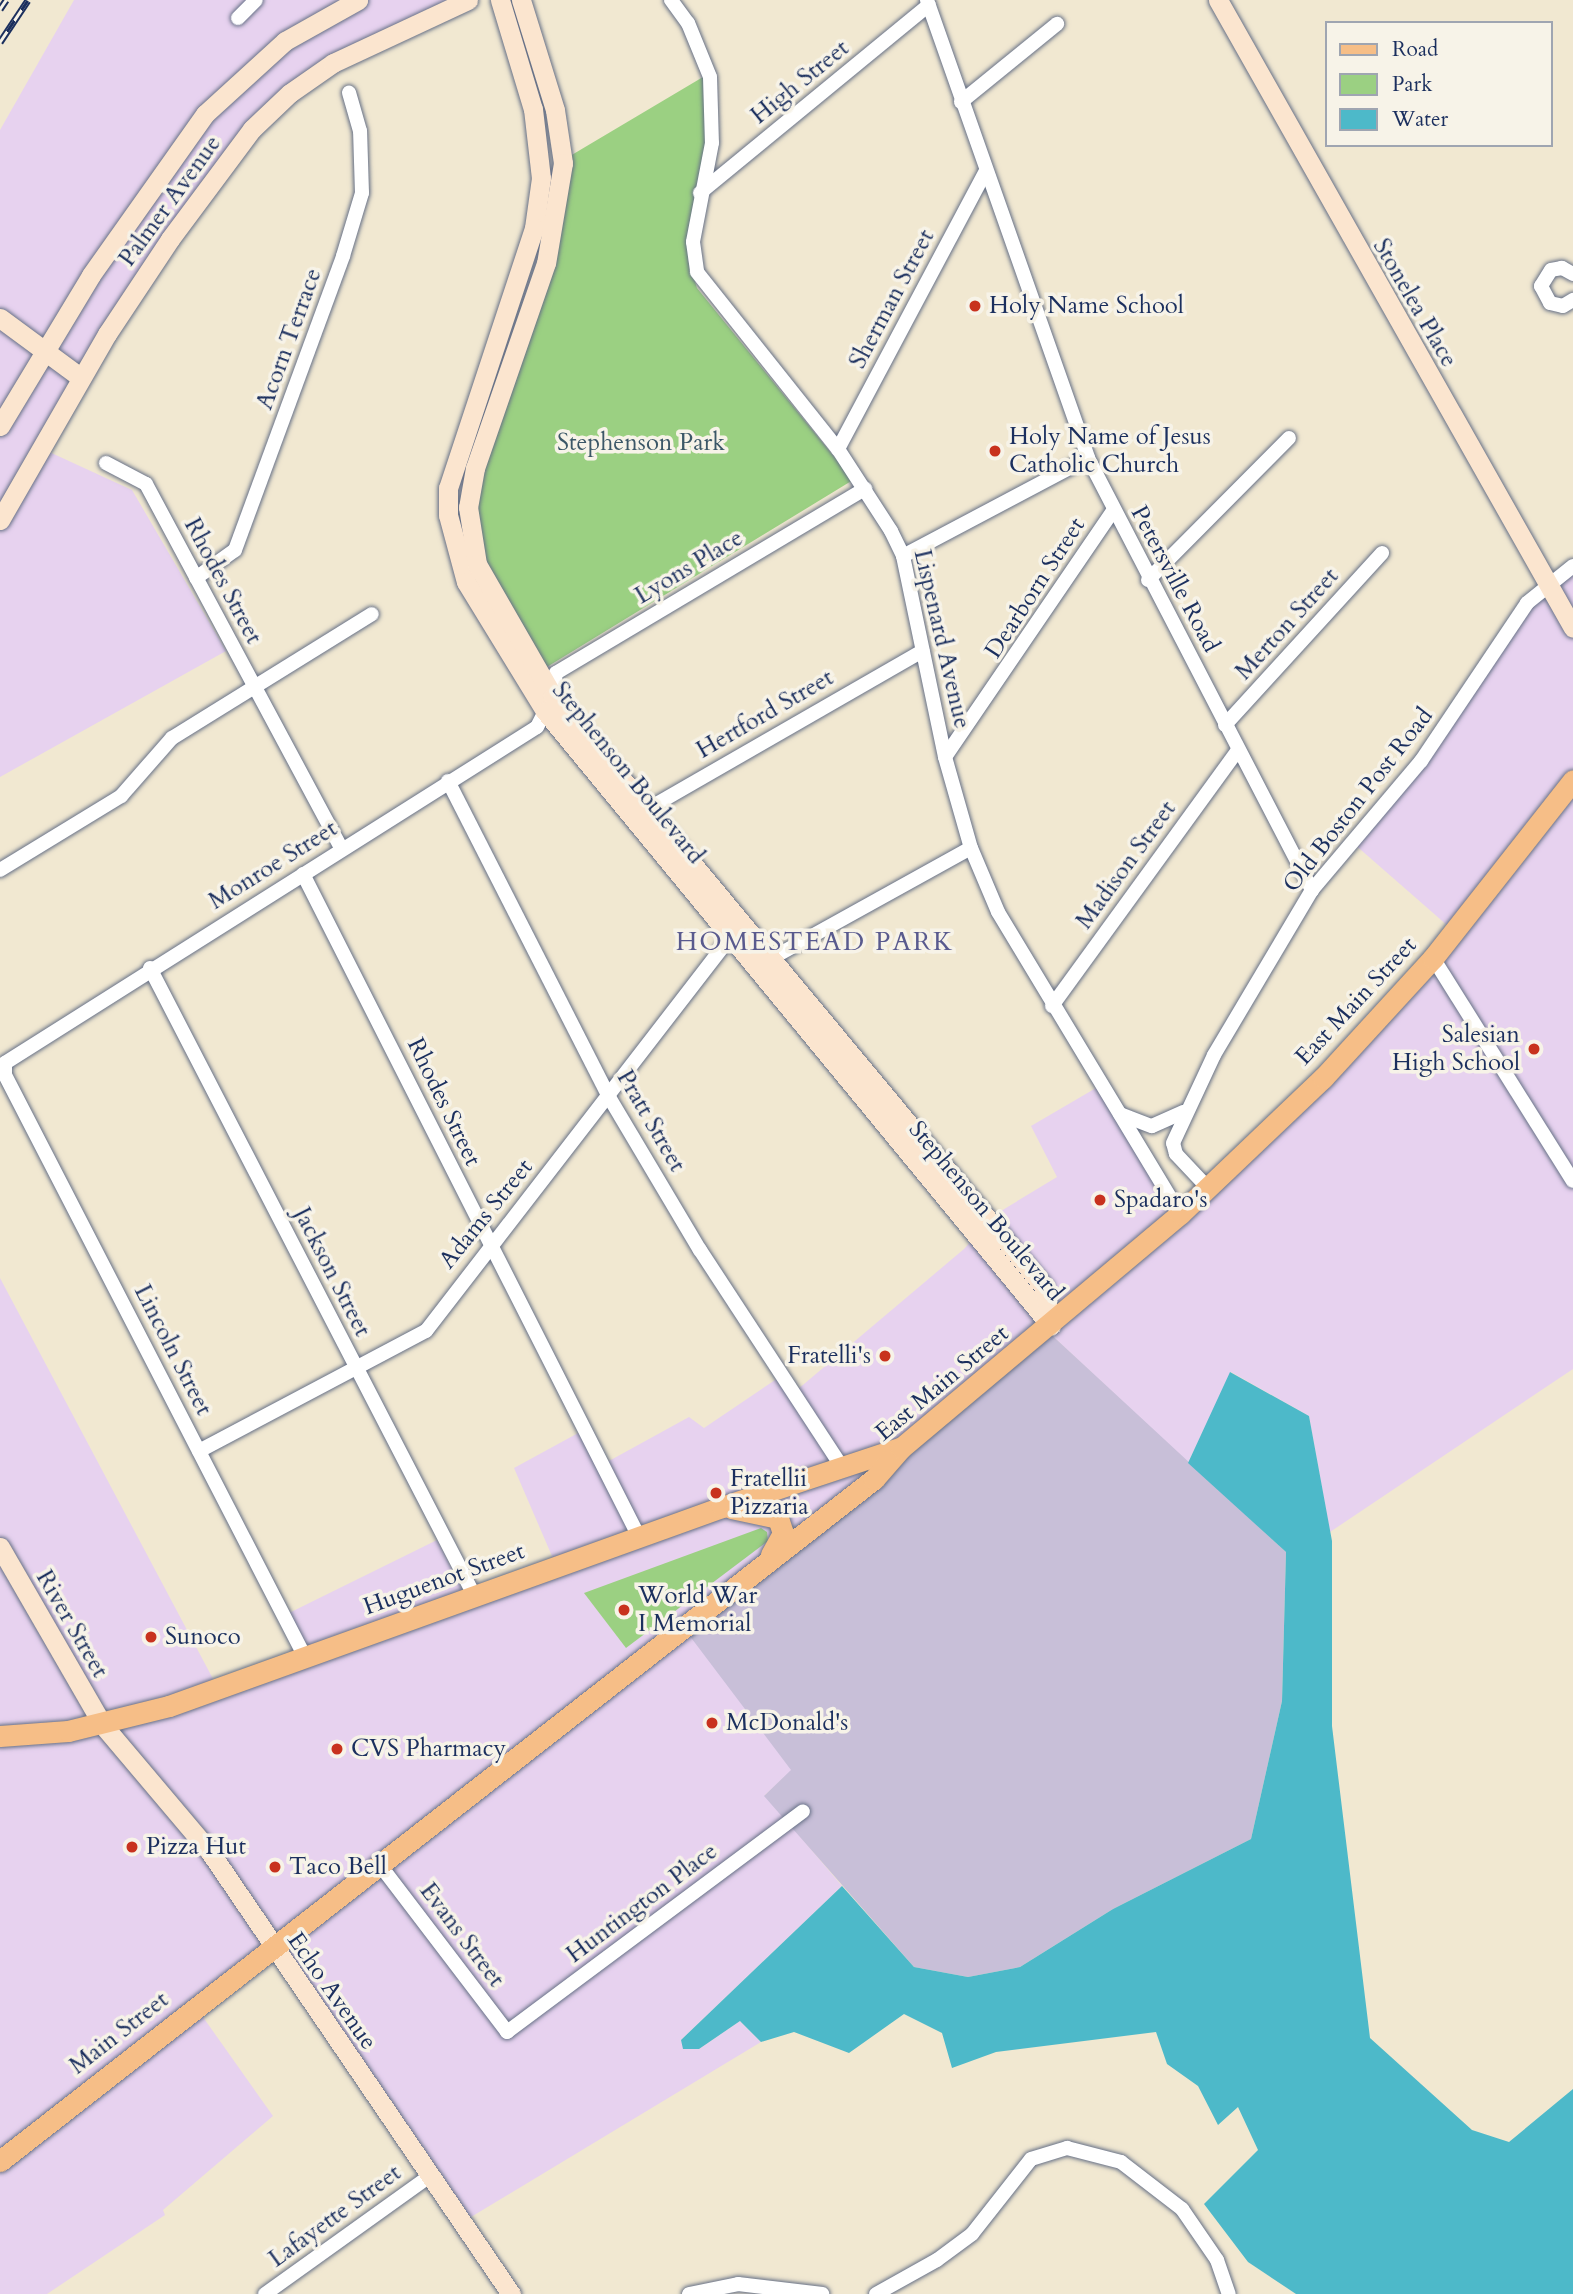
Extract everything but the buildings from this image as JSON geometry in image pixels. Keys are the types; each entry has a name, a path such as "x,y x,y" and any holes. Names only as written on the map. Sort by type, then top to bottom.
{"main road":[{"name":"East Main Street","path":"273,1949 874,1479 901,1448 1051,1326 1180,1214 1322,1078 1433,958 1573,780"},
{"name":"Huguenot Street","path":"0,1736 103,1724 169,1706 639,1536 901,1448"},
{"path":"722,1507 778,1518 783,1533 781,1542 763,1566"},
{"name":"Main Street","path":"0,2161 273,1949"}],"street":[{"path":"239,18 256,0"},
{"name":"Palmer Avenue","path":"0,426 44,351 137,207 205,114 285,41 358,0"},
{"name":"Palmer Avenue","path":"0,520 80,377 170,239 252,129 290,93 333,63 468,0"},
{"name":"Stephenson Boulevard","path":"500,0 533,109 541,178 526,254 458,448 448,488 448,515 466,582 549,703 735,930 1044,1287 1051,1326"},
{"name":"Stephenson Boulevard","path":"521,0 555,110 563,163 558,205 546,263 475,468 468,507 477,564 549,703"},
{"name":"Lispenard Avenue","path":"671,0 688,23 710,76 712,143 700,194 693,242 697,272 838,449 865,489 903,556 945,757 971,848 998,912 1052,1006 1180,1214"},
{"name":"Stonelea Place","path":"1218,0 1573,628"},
{"name":"High Street","path":"700,194 928,3"},
{"name":"Petersville Road","path":"928,3 1087,458 1237,751 1312,890"},
{"path":"961,102 1057,24"},
{"name":"Acorn Terrace","path":"197,578 235,550 343,256 362,193 360,131 349,93"},
{"name":"Sherman Street","path":"838,449 986,171"},
{"path":"1573,274 1562,268 1551,270 1541,286 1550,303 1563,306 1573,300"},
{"path":"0,318 80,377"},
{"path":"1148,580 1289,438"},
{"path":"903,556 1087,458"},
{"name":"Rhodes Street","path":"106,463 146,484 342,849"},
{"name":"Lyons Place","path":"549,703 556,673 865,489"},
{"name":"Dearborn Street","path":"945,757 1113,511"},
{"name":"Merton Street","path":"1226,725 1382,553"},
{"name":"Old Boston Post Road","path":"1208,1188 1176,1154 1173,1143 1184,1112 1312,890 1420,761 1505,633 1548,583 1573,566"},
{"path":"0,870 134,786 160,746 372,614"},
{"name":"Hertford Street","path":"640,813 922,651"},
{"name":"Monroe Street","path":"5,1063 150,968 537,727 549,703"},
{"name":"Madison Street","path":"1052,1006 1237,751"},
{"name":"Pratt Street","path":"448,782 609,1097 700,1250 842,1467"},
{"path":"763,964 971,848"},
{"name":"Rhodes Street","path":"303,874 639,1536"},
{"name":"Adams Street","path":"199,1451 426,1331 609,1097 735,930"},
{"path":"1433,958 1573,1181"},
{"name":"Jackson Street","path":"150,968 474,1595"},
{"name":"Lincoln Street","path":"5,1063 5,1075 305,1657"},
{"path":"1119,1113 1152,1126 1184,1112"},
{"name":"River Street","path":"0,1548 103,1724"},
{"name":"Echo Avenue","path":"103,1724 210,1852 273,1949 511,2294"},
{"name":"Huntington Place","path":"507,2032 803,1811"},
{"name":"Evans Street","path":"380,1865 507,2032"},
{"path":"876,2294 928,2266 972,2234 1031,2159 1066,2148 1121,2162 1182,2209 1210,2249 1228,2294"},
{"name":"Lafayette Street","path":"265,2294 431,2175"},
{"path":"688,2294 738,2284 822,2294"}],"shaded area":[{"path":"74,0 475,0 358,53 286,101 218,176 45,450 132,490 226,651 0,777 0,130"},
{"path":"1573,570 1573,1369 1330,1532 1309,1416 1231,1372 1188,1463 1043,1327 792,1770 765,1795 842,1886 681,2040 699,2049 740,2021 761,2042 461,2223 272,1956 198,2010 273,2116 163,2210 165,2215 47,2294 0,2294 0,1278 220,1692 309,1661 289,1613 437,1540 468,1601 558,1570 514,1468 580,1432 598,1467 689,1417 704,1428 778,1378 791,1395 964,1249 996,1214 1057,1177 1031,1126 1096,1088 1174,1213 1456,933 1353,843 1528,609"},
{"path":"1043,1327 1286,1552 1282,1701 1251,1839 1113,1909 1020,1967 968,1977 914,1967 764,1796 791,1770 686,1631"}],"green space":[{"name":"Stephenson Park","path":"703,77 706,145 688,231 688,260 697,288 853,480 542,670 488,573 476,506 485,458 570,156"},
{"path":"761,1528 767,1532 768,1541 626,1648 584,1593"}],"water":[{"path":"1230,1372 1309,1416 1332,1541 1332,1726 1370,2038 1472,2130 1509,2142 1573,2089 1573,2294 1296,2294 1248,2262 1204,2204 1258,2150 1238,2107 1218,2125 1198,2086 1167,2064 1156,2032 996,2052 952,2068 942,2033 904,2014 849,2053 794,2032 761,2042 740,2021 699,2049 683,2049 681,2040 842,1886 914,1967 968,1977 1020,1967 1113,1909 1251,1839 1282,1701 1286,1552 1188,1463"}],"railway":[{"path":"0,9 6,0"},
{"path":"0,42 28,0"}],"place":[{"name":"Holy Name School","path":"975,306"},
{"name":"Holy Name of Jesus Catholic Church","path":"995,451"},
{"name":"Salesian High School","path":"1534,1049"},
{"name":"Spadaro's","path":"1100,1200"},
{"name":"Fratelli's","path":"885,1356"},
{"name":"Fratellii Pizzaria","path":"716,1493"},
{"name":"World War I Memorial","path":"624,1610"},
{"name":"Sunoco","path":"151,1637"},
{"name":"McDonald's","path":"712,1723"},
{"name":"CVS Pharmacy","path":"337,1749"},
{"name":"Pizza Hut","path":"132,1847"},
{"name":"Taco Bell","path":"275,1867"}],"district":[{"name":"HOMESTEAD PARK","path":"815,942"}]}
